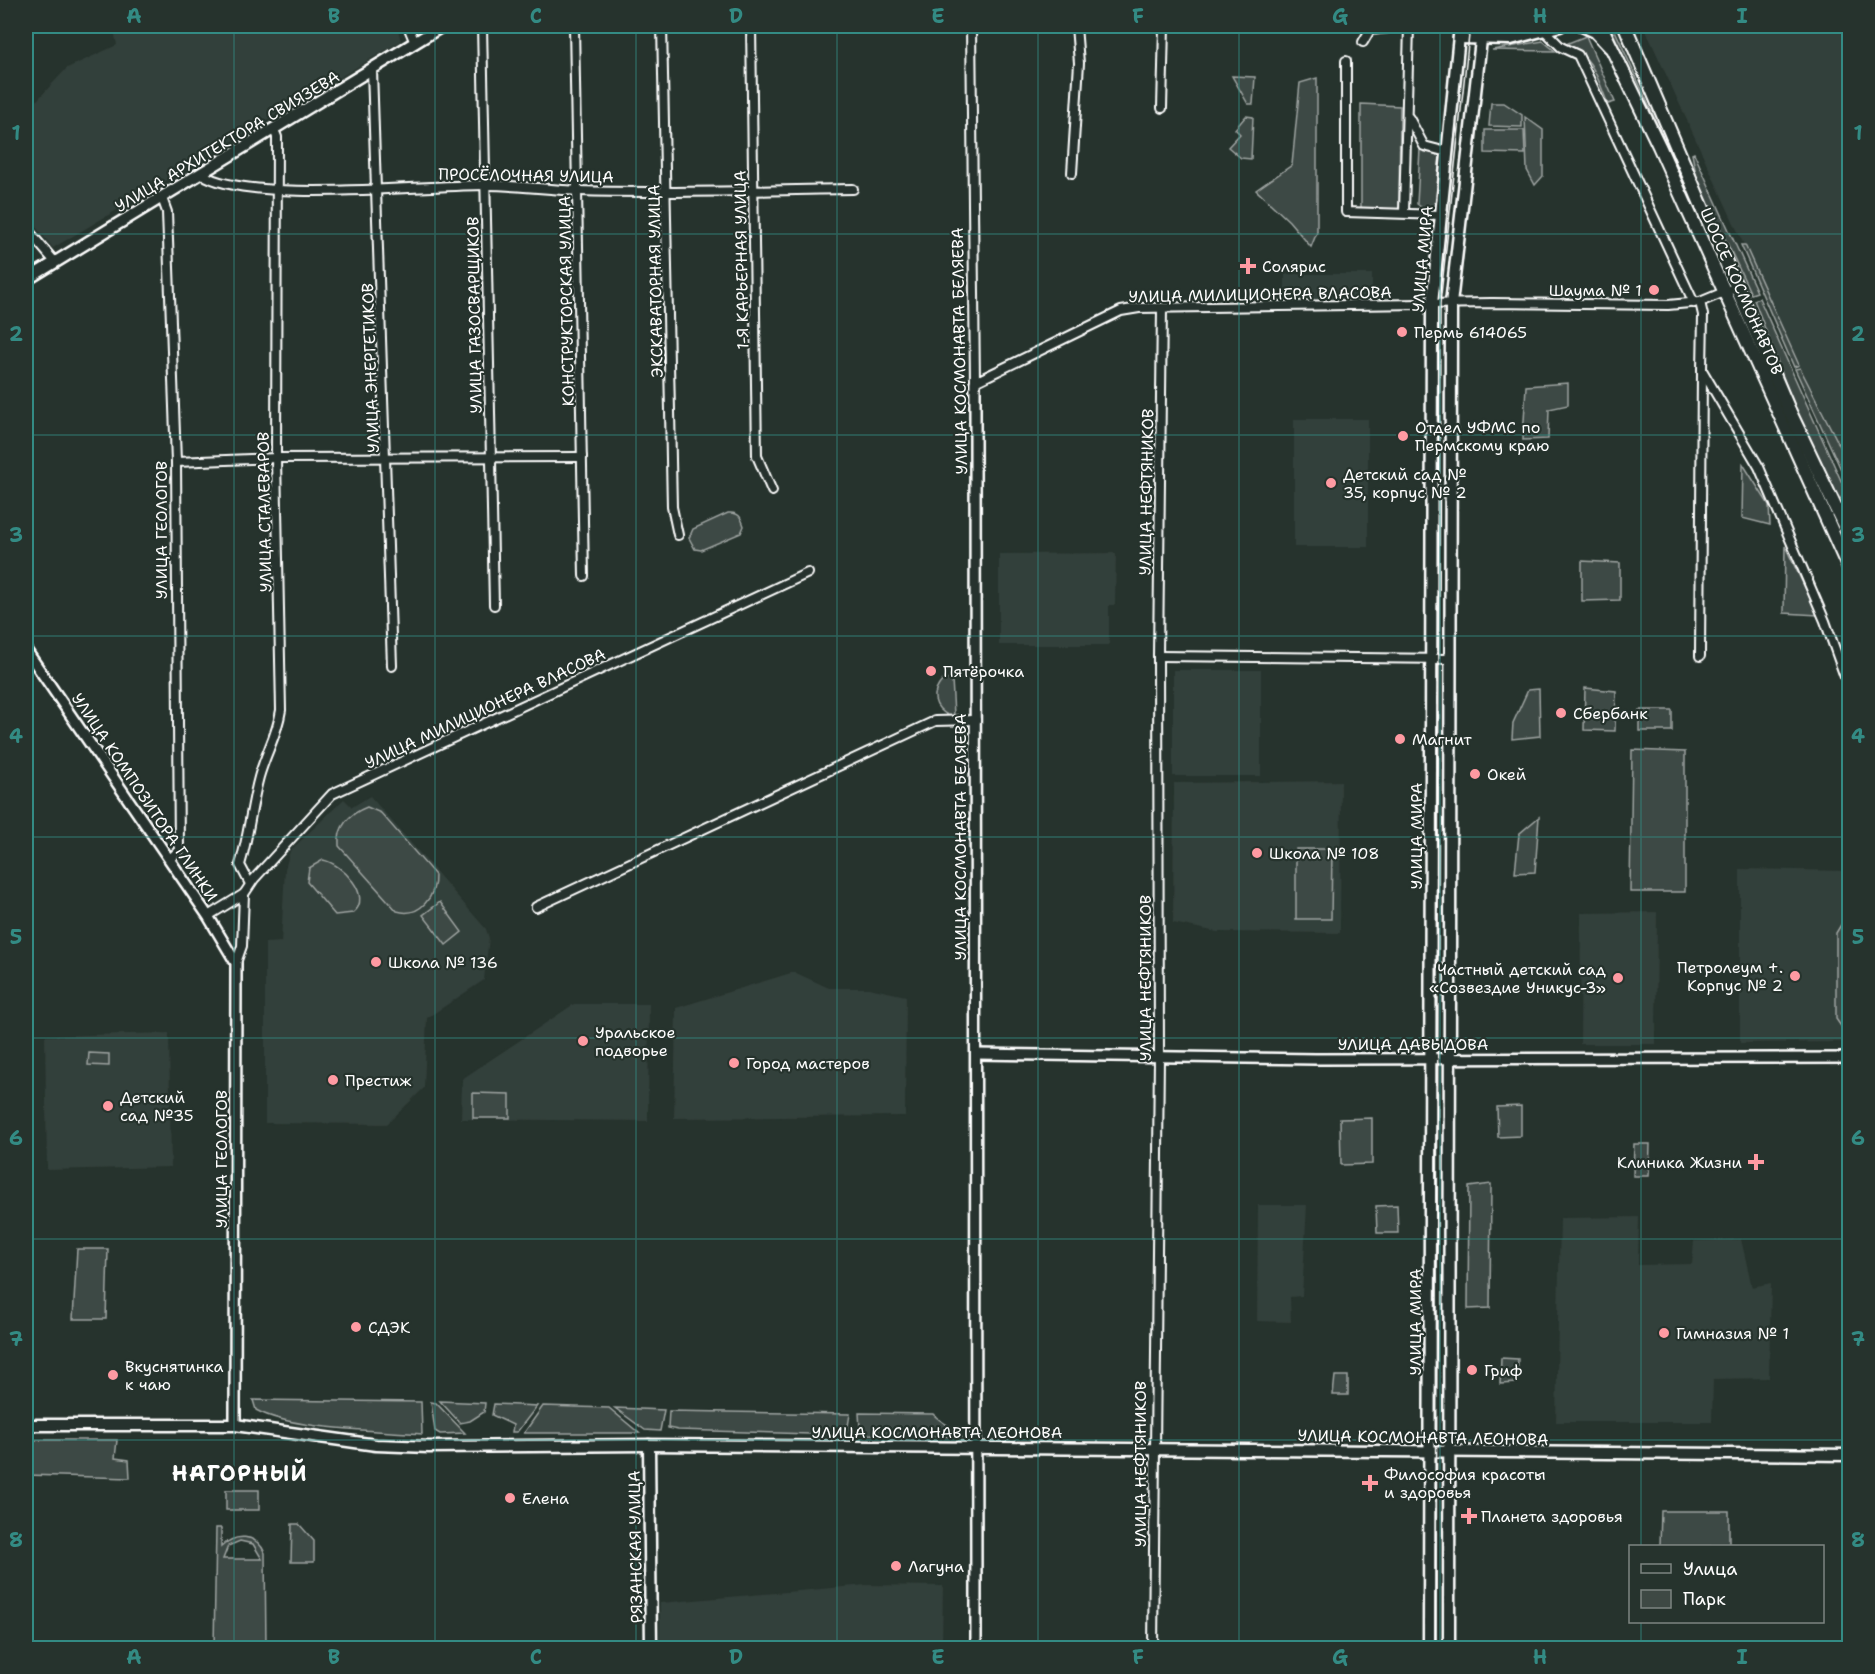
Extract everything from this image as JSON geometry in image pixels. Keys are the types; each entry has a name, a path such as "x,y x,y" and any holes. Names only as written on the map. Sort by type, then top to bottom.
{"main road":[{"name":"УЛИЦА АРХИТЕКТОРА СВИЯЗЕВА","path":"26,280 442,26"},
{"name":"УЛИЦА МИРА","path":"1429,1648 1432,304 1460,26"},
{"path":"1582,26 1595,32 1613,52"},
{"name":"ШОССЕ КОСМОНАВТОВ","path":"1601,26 1659,146 1850,571"},
{"name":"ШОССЕ КОСМОНАВТОВ","path":"1625,26 1738,286 1789,410 1850,538"},
{"path":"1459,38 1481,40 1520,38 1552,28"},
{"name":"УЛИЦА МИРА","path":"1449,1648 1451,304 1481,40"},
{"name":"УЛИЦА КОСМОНАВТА ЛЕОНОВА","path":"26,1425 235,1425 376,1445 977,1447 1850,1455"},
{"name":"РЯЗАНСКАЯ УЛИЦА","path":"649,1445 651,1648"}],"street":[{"path":"408,26 415,43"},
{"name":"УЛИЦА ГАЗОСВАРЩИКОВ","path":"482,26 494,605"},
{"name":"КОНСТРУКТОРСКАЯ УЛИЦА","path":"574,26 579,191 584,576"},
{"name":"ЭКСКАВАТОРНАЯ УЛИЦА","path":"662,26 672,507 678,535"},
{"name":"1-Я КАРЬЕРНАЯ УЛИЦА","path":"751,26 757,456 772,491"},
{"name":"УЛИЦА КОСМОНАВТА БЕЛЯЕВА","path":"971,26 976,720 975,1648"},
{"path":"1072,174 1079,63 1076,26"},
{"path":"1162,108 1164,26"},
{"path":"1363,42 1370,30 1409,26 1404,213"},
{"path":"1552,28 1561,47 1578,55 1702,315 1700,656"},
{"path":"1346,61 1346,212 1441,215"},
{"name":"УЛИЦА ЭНЕРГЕТИКОВ","path":"372,70 378,188 392,666"},
{"path":"1408,114 1424,146 1447,152"},
{"name":"УЛИЦА СТАЛЕВАРОВ","path":"250,884 240,865 250,834 252,802 263,764 277,735 282,710 276,458 277,137 274,130"},
{"name":"ПРОСЁЛОЧНАЯ УЛИЦА","path":"202,174 212,181 276,190 485,185 531,185 579,191 853,189"},
{"name":"УЛИЦА ГЕОЛОГОВ","path":"162,198 166,212 176,462 179,850 170,859"},
{"path":"26,228 55,262"},
{"name":"УЛИЦА МИЛИЦИОНЕРА ВЛАСОВА","path":"975,382 1121,311 1162,308 1432,304 1697,303 1738,286"},
{"name":"УЛИЦА НЕФТЯНИКОВ","path":"1153,1648 1159,1056 1158,656 1162,308"},
{"path":"1702,370 1759,467 1825,621 1850,691"},
{"path":"176,462 276,458 582,458"},
{"name":"УЛИЦА МИЛИЦИОНЕРА ВЛАСОВА","path":"208,915 244,894 250,884 332,794 808,573"},
{"name":"УЛИЦА КОМПОЗИТОРА ГЛИНКИ","path":"26,650 208,915 236,963"},
{"path":"1158,656 1451,659"},
{"path":"536,907 935,722 976,720"},
{"name":"УЛИЦА ГЕОЛОГОВ","path":"235,1425 236,963 242,946 244,894"},
{"name":"УЛИЦА ДАВЫДОВА","path":"976,1054 1430,1059 1850,1058"}],"shaded area":[{"path":"113,26 397,26 401,41 53,248 26,215 26,112 67,68 117,45"},
{"path":"1643,26 1849,26 1849,475 1648,35"},
{"path":"1285,274 1372,274 1372,305 1285,305"},
{"name":"Детский сад № 35, корпус № 2","path":"1294,419 1368,419 1368,547 1294,547"},
{"path":"1116,553 1115,605 1109,605 1109,645 999,645 999,554"},
{"path":"1173,670 1261,670 1261,776 1173,776"},
{"name":"Школа № 108","path":"1341,781 1340,933 1217,932 1173,923 1174,783"},
{"name":"Школа № 136","path":"370,796 486,929 489,938 484,980 427,1018 424,1088 387,1124 265,1123 265,943 281,942 285,869 290,851 344,799 352,807"},
{"name":"Петролеум +. Корпус № 2","path":"1740,869 1849,871 1849,1042 1740,1043"},
{"name":"Частный детский сад «Созвездие Уникус-3»","path":"1657,912 1656,1044 1580,1044 1581,913"},
{"path":"794,972 829,988 869,988 906,996 905,1116 674,1118 676,1008"},
{"name":"Уральское подворье","path":"574,1004 649,1004 648,1121 461,1119 462,1079"},
{"name":"Детский сад №35","path":"169,1033 171,1167 47,1170 45,1036"},
{"path":"1258,1205 1307,1205 1302,1296 1290,1297 1291,1322 1257,1321"},
{"name":"Гимназия № 1","path":"1639,1217 1638,1265 1692,1264 1694,1241 1741,1239 1752,1287 1771,1283 1769,1378 1713,1379 1712,1422 1556,1422 1560,1218"},
{"path":"866,1585 943,1586 942,1648 660,1648 660,1603"}],"green space":[{"path":"1610,26 1613,26 1727,279 1724,280"},
{"path":"1586,36 1615,102 1608,104 1594,70 1583,55 1567,47 1568,43"},
{"path":"1543,41 1555,51 1492,50"},
{"path":"1232,76 1255,77 1253,104 1248,104"},
{"path":"1317,78 1317,232 1311,247 1289,221 1256,190 1292,165 1300,83"},
{"path":"1491,103 1504,103 1522,115 1522,127 1489,126"},
{"path":"1361,104 1400,106 1399,209 1361,209"},
{"path":"1246,116 1253,117 1251,159 1241,158 1228,147 1240,134 1235,129"},
{"path":"1525,117 1543,130 1543,176 1535,185 1527,170"},
{"path":"1485,130 1524,130 1525,154 1485,153"},
{"path":"1420,149 1440,155 1435,212 1425,210 1417,204"},
{"path":"1694,153 1757,292 1751,294 1697,179 1692,154"},
{"path":"1741,245 1745,245 1799,365 1794,367"},
{"path":"1759,298 1847,494 1840,499 1826,476 1803,427 1754,300"},
{"path":"1800,368 1849,464 1849,487 1795,369"},
{"path":"1568,383 1568,405 1549,409 1548,439 1523,440 1526,386"},
{"path":"1743,464 1769,505 1770,525 1742,518"},
{"path":"728,513 735,513 741,518 744,526 741,533 701,550 695,549 689,538 693,529"},
{"path":"1785,546 1818,615 1784,613"},
{"path":"1582,561 1620,563 1620,600 1582,601"},
{"path":"952,679 954,715 949,716 939,709 935,695 943,680"},
{"path":"1585,688 1616,691 1615,731 1584,730"},
{"path":"1539,689 1540,736 1512,739 1513,723 1528,690"},
{"path":"1639,710 1672,710 1672,731 1639,731"},
{"path":"1632,750 1685,752 1685,892 1630,892"},
{"path":"367,807 381,813 435,875 433,890 425,904 413,911 397,911 339,846 342,827 355,813"},
{"path":"1539,817 1535,872 1515,873 1519,834"},
{"path":"1296,849 1332,849 1331,919 1296,919"},
{"path":"323,860 338,867 353,881 360,898 353,913 335,915 307,882 309,868"},
{"path":"440,902 462,932 446,945 423,915"},
{"path":"1850,916 1849,1033 1845,1032 1836,1019 1836,933 1845,918"},
{"path":"89,1053 109,1054 109,1066 88,1065"},
{"path":"473,1093 510,1094 510,1118 473,1118"},
{"path":"1521,1106 1521,1136 1498,1137 1497,1107"},
{"path":"1372,1118 1372,1164 1341,1165 1340,1119"},
{"path":"1634,1144 1650,1144 1649,1176 1633,1176"},
{"path":"1491,1184 1490,1308 1468,1309 1469,1187"},
{"path":"1397,1205 1398,1233 1377,1233 1376,1206"},
{"path":"77,1249 108,1249 106,1319 73,1319"},
{"path":"1501,1358 1518,1359 1517,1383 1500,1384"},
{"path":"1335,1376 1348,1376 1348,1395 1333,1395"},
{"path":"253,1400 421,1402 422,1434 336,1428 291,1422 256,1410"},
{"path":"440,1401 485,1403 484,1412 470,1421 460,1423"},
{"path":"431,1402 436,1403 465,1433 440,1434 435,1431"},
{"path":"494,1404 537,1406 517,1432 512,1432 513,1425 492,1415"},
{"path":"543,1406 609,1408 639,1433 524,1433"},
{"path":"615,1408 664,1410 660,1431 645,1430"},
{"path":"669,1411 850,1414 847,1432 841,1435 678,1430 668,1428"},
{"path":"859,1413 933,1414 962,1437 865,1434 860,1428"},
{"path":"26,1440 117,1440 115,1458 129,1460 130,1478 26,1475"},
{"path":"226,1490 259,1490 259,1510 226,1510"},
{"path":"1661,1511 1729,1511 1729,1545 1660,1545"},
{"path":"292,1524 299,1524 314,1541 314,1562 291,1562"},
{"path":"216,1528 221,1528 221,1547 233,1539 245,1537 261,1546 265,1553 266,1648 214,1648","holes":["240,1541 253,1544 262,1559 223,1559 228,1546"]}],"tram line":[{"path":"1436,1648 1440,304 1470,26"}],"place":[{"name":"Солярис","path":"1248,266"},
{"name":"Шаума № 1","path":"1654,290"},
{"name":"Пермь 614065","path":"1402,332"},
{"name":"Отдел УФМС по Пермскому краю","path":"1403,436"},
{"name":"Детский сад № 35, корпус № 2","path":"1331,483"},
{"name":"Пятёрочка","path":"931,671"},
{"name":"Сбербанк","path":"1561,713"},
{"name":"Магнит","path":"1400,739"},
{"name":"Окей","path":"1475,774"},
{"name":"Школа № 108","path":"1257,853"},
{"name":"Школа № 136","path":"376,962"},
{"name":"Петролеум +. Корпус № 2","path":"1795,976"},
{"name":"Частный детский сад «Созвездие Уникус-3»","path":"1618,978"},
{"name":"Уральское подворье","path":"583,1041"},
{"name":"Город мастеров","path":"734,1063"},
{"name":"Престиж","path":"333,1080"},
{"name":"Детский сад №35","path":"108,1106"},
{"name":"Клиника Жизни","path":"1756,1162"},
{"name":"СДЭК","path":"356,1327"},
{"name":"Гимназия № 1","path":"1664,1333"},
{"name":"Гриф","path":"1472,1370"},
{"name":"Вкуснятинка к чаю","path":"113,1375"},
{"name":"Философия красоты и здоровья","path":"1370,1483"},
{"name":"Елена","path":"510,1498"},
{"name":"Планета здоровья","path":"1469,1516"},
{"name":"Лагуна","path":"896,1566"}],"district":[{"name":"НАГОРНЫЙ","path":"240,1473"}]}
